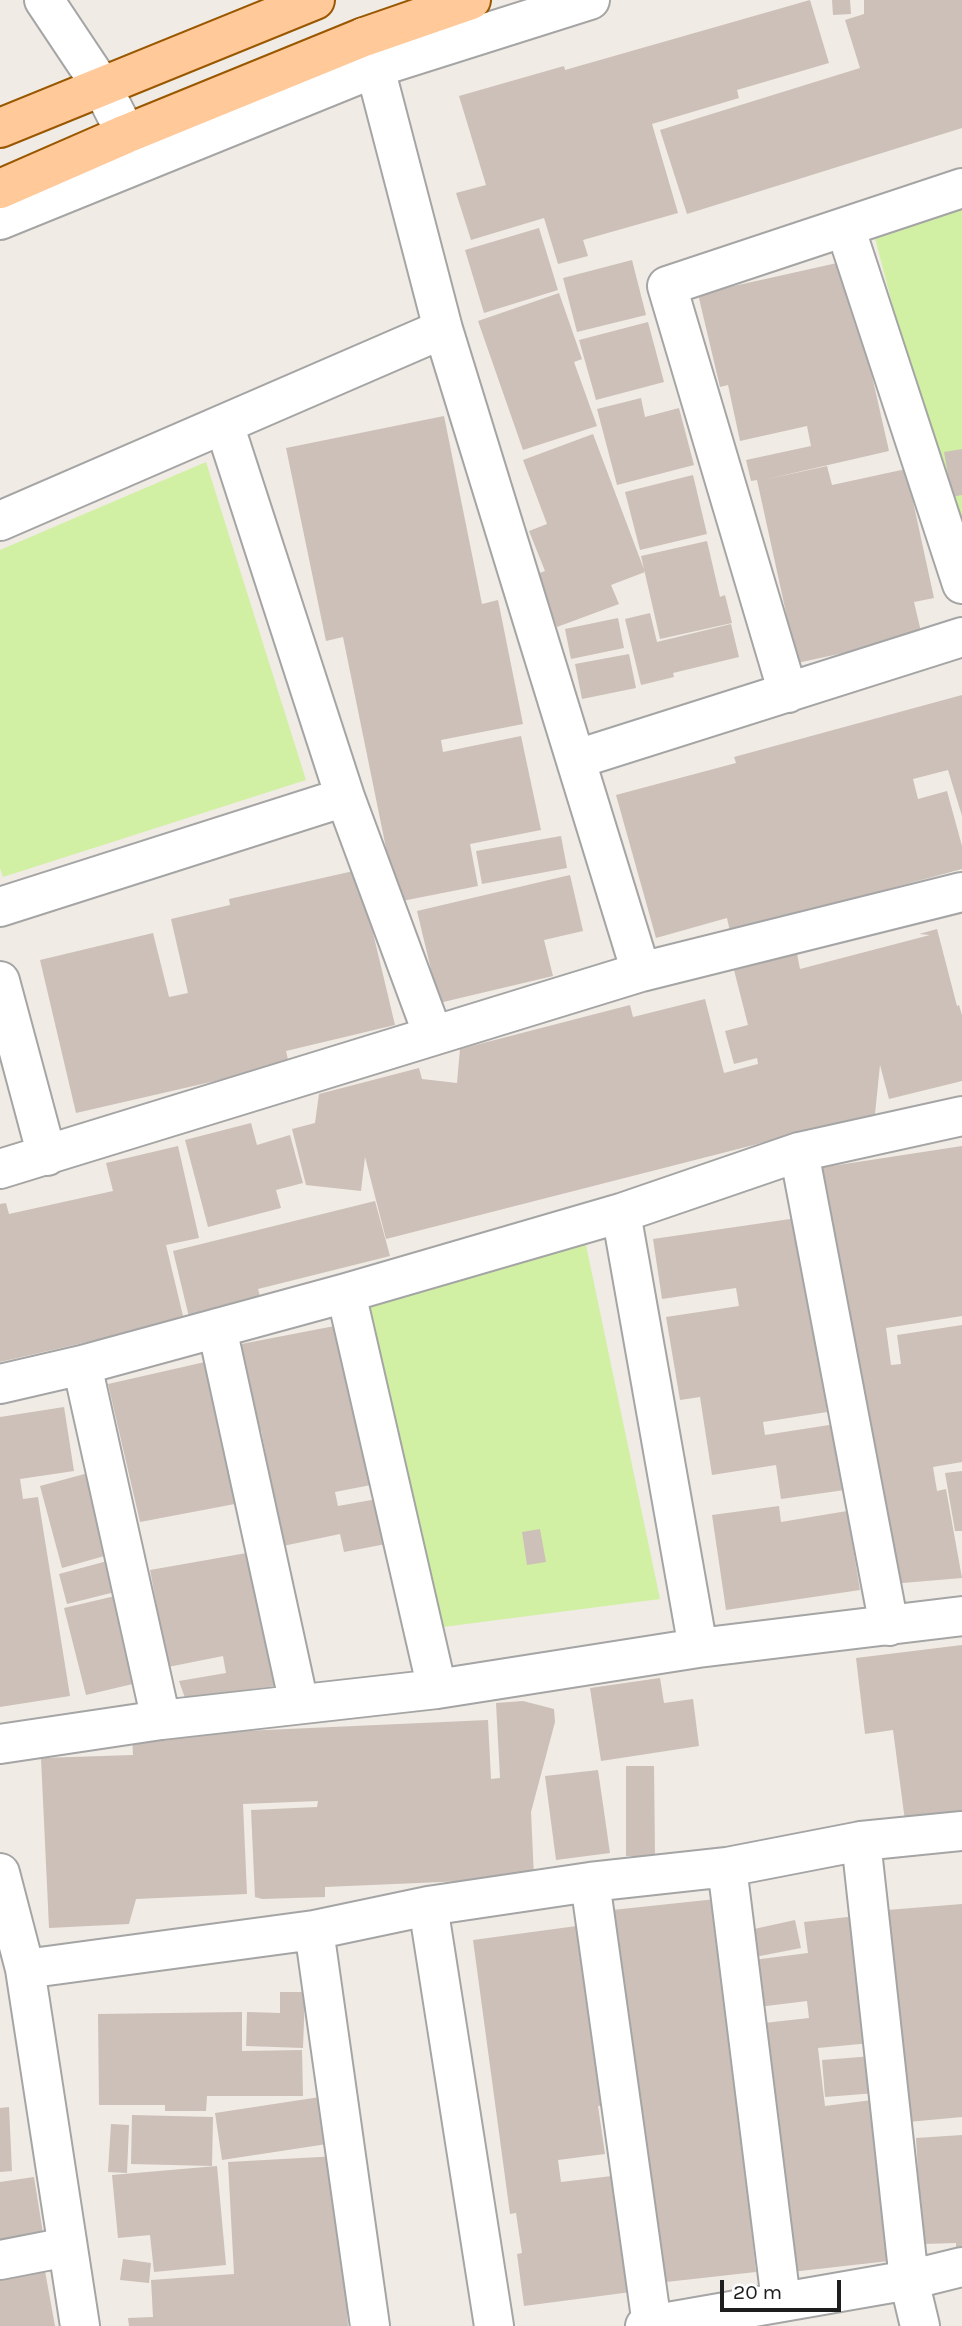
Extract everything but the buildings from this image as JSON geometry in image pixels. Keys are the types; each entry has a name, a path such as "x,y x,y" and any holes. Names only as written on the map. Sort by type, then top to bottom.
{"main road":[{"path":"0,128 315,0"},
{"path":"0,189 126,134 370,53 471,0"}],"street":[{"path":"44,0 102,87 126,134"},
{"path":"0,220 370,53 590,0"},
{"path":"370,53 443,329 641,972"},
{"path":"788,693 667,286 962,188"},
{"path":"845,227 962,584"},
{"path":"0,522 443,329"},
{"path":"224,424 345,797 433,1035"},
{"path":"577,759 962,637"},
{"path":"0,907 345,797"},
{"path":"0,1169 641,972 962,892"},
{"path":"0,981 47,1156"},
{"path":"0,1384 82,1365 346,1293 621,1213 799,1152 962,1116"},
{"path":"799,1152 889,1626"},
{"path":"621,1213 698,1648"},
{"path":"346,1293 437,1689"},
{"path":"217,1328 299,1704"},
{"path":"82,1365 162,1720"},
{"path":"0,1744 162,1720 437,1689 698,1648 962,1616"},
{"path":"25,1969 314,1930 428,1906 590,1882 727,1867 861,1841 962,1831"},
{"path":"861,1841 909,2280 920,2326"},
{"path":"727,1867 781,2301"},
{"path":"0,1873 25,1969 80,2326"},
{"path":"590,1882 648,2325 909,2280 962,2267"},
{"path":"428,1906 494,2326"},
{"path":"314,1930 370,2326"},
{"path":"0,2260 67,2247"}],"green space":[{"path":"962,171 962,570 865,200"},
{"path":"206,462 306,780 3,877 0,868 0,550"},
{"path":"580,1216 660,1599 443,1627 347,1276"}]}
